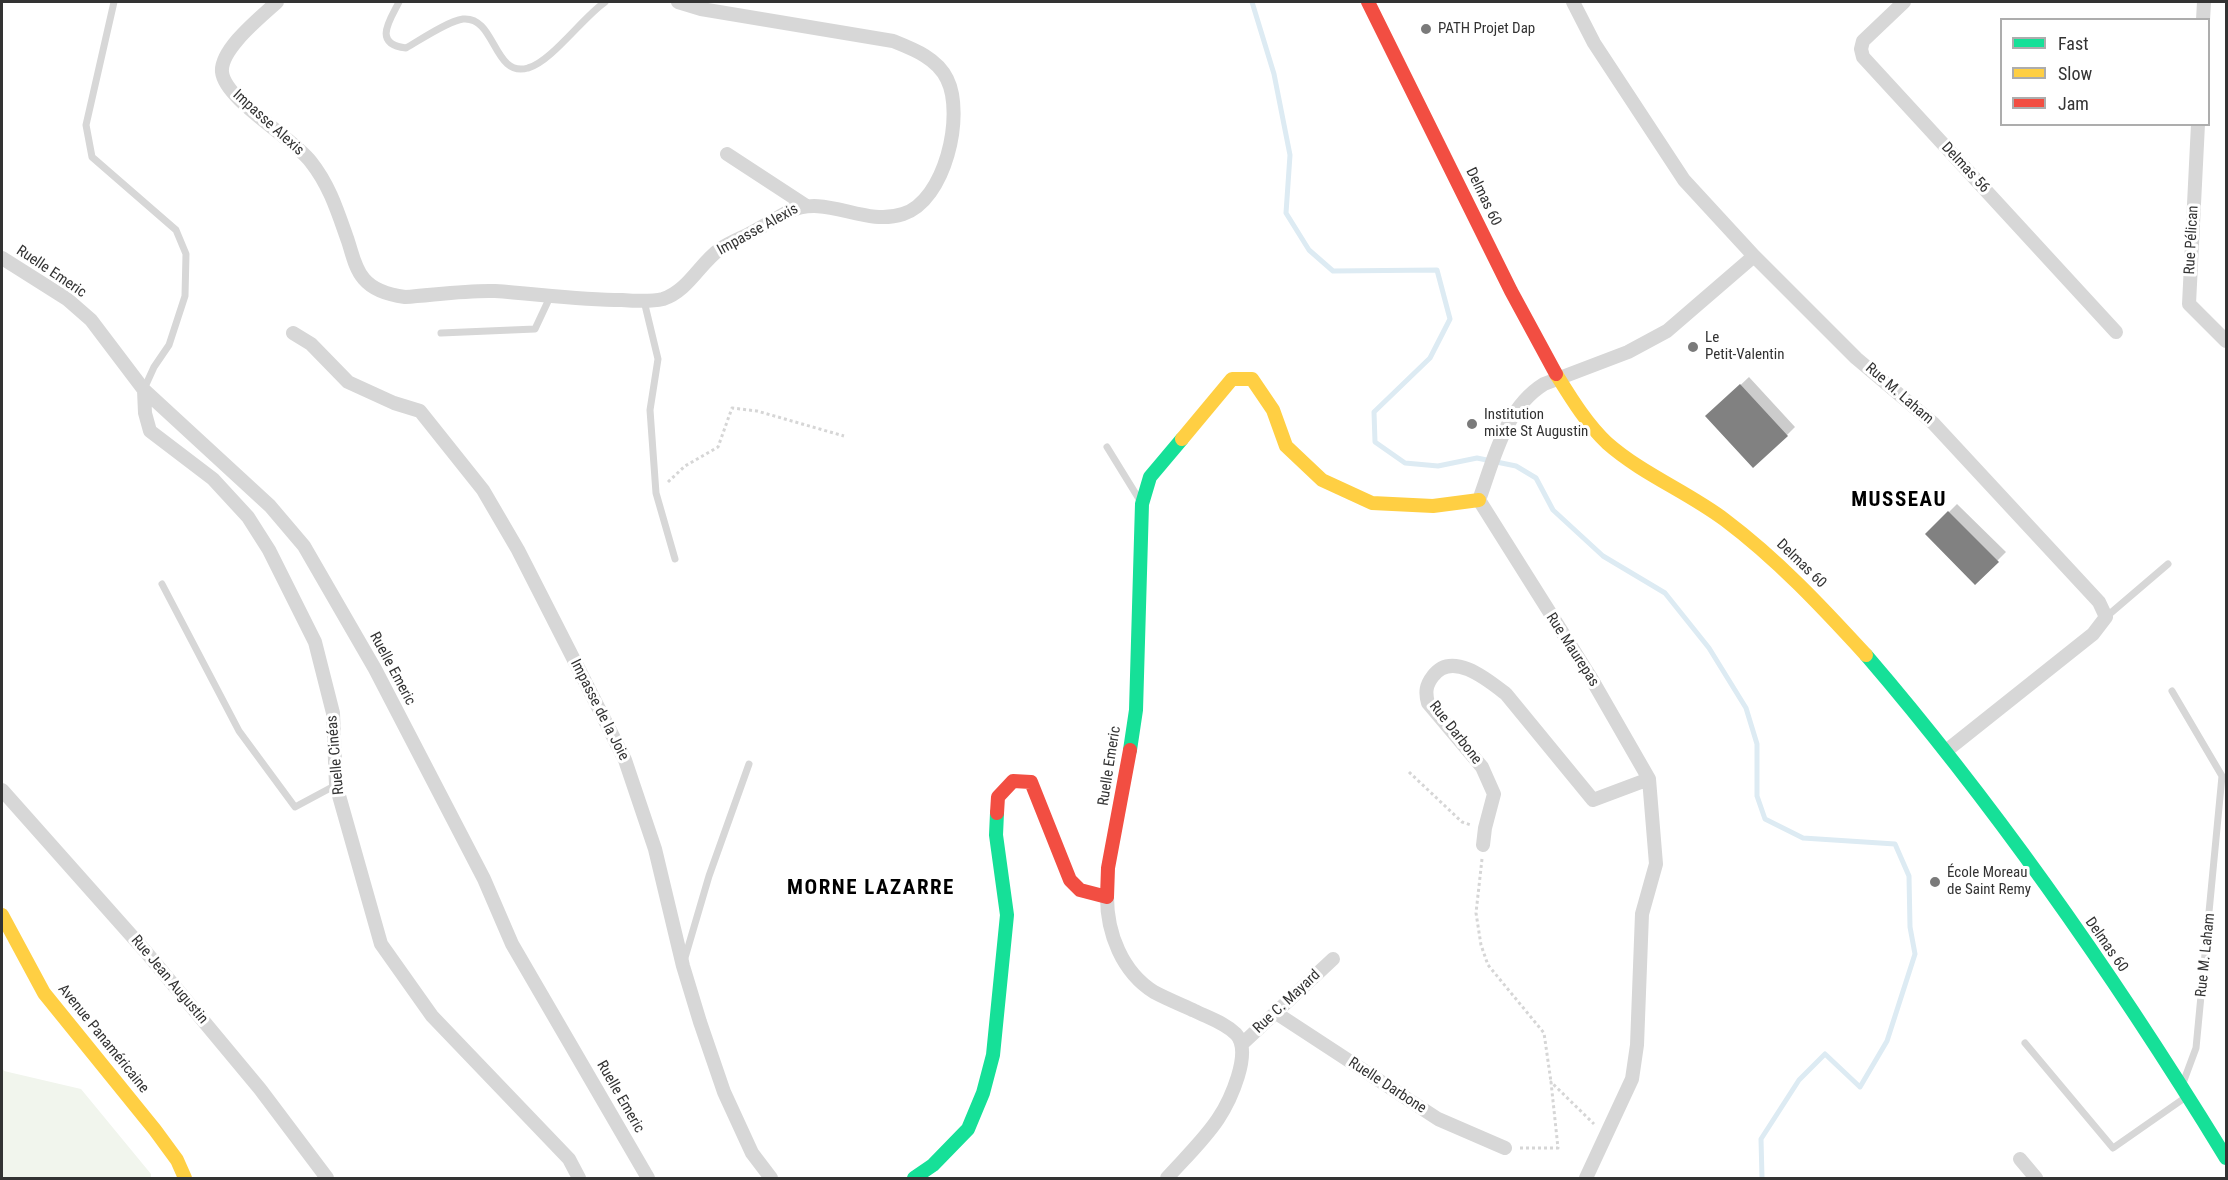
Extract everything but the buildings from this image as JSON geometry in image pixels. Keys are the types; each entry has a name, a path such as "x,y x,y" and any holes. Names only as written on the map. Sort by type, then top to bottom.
{"street":[{"name":"Impasse Alexis","path":"277,2 224,57 222,72 227,85 236,98 291,141 311,162 332,194 357,267 364,279 392,296 493,291 585,300 662,299 675,293 706,260 722,248 805,205 824,206 867,218 885,218 905,214 922,202 944,167 950,146 952,94 946,77 934,63 893,40 701,9 678,2"},
{"name":"Delmas 60","path":"1368,2 1505,281 1585,418 1611,448 1723,517 1782,567 1898,690 1946,751 2070,921 2185,1091 2226,1158"},
{"name":"Rue M. Laham","path":"1573,2 1594,43 1684,180 1754,256 1856,358 1933,423 2099,602 2106,617"},
{"name":"Delmas 56","path":"1904,2 1863,41 1861,49 1863,57 2116,332"},
{"path":"2203,18 2204,2"},
{"name":"Rue Pélican","path":"2198,126 2189,304 2226,341"},
{"path":"727,154 805,205"},
{"path":"1479,500 1498,447 1519,404 1538,387 1628,352 1666,331 1754,256"},
{"name":"Ruelle Emeric","path":"2,258 67,299 91,320 144,390 270,506 304,546 375,669 484,879 512,944 648,1179"},
{"name":"Impasse de la Joie","path":"293,333 311,344 348,382 394,403 420,411 483,489 518,550 625,760 655,849 683,966 724,1092 752,1154 771,1179"},
{"name":"Ruelle Emeric","path":"1107,897 1108,868 1122,802 1136,710 1142,504 1150,477 1232,379 1252,380 1272,410 1286,446 1322,480 1372,503 1433,506 1479,500"},
{"name":"Ruelle Cinéas","path":"144,390 145,413 150,431 213,479 248,516 269,550 315,642 333,712 336,785 381,944 432,1016 569,1159 579,1179"},
{"name":"Rue Maurepas","path":"1479,500 1591,678 1649,779 1656,864 1642,914 1637,1045 1632,1079 1586,1179"},
{"path":"1946,751 2093,634 2106,617"},
{"name":"Rue Darbone","path":"1483,845 1494,794 1482,767 1434,711 1425,693 1434,675 1444,667 1456,666 1467,669 1490,681 1506,694 1593,800 1649,779"},
{"path":"914,1179 933,1165 968,1128 983,1093 990,1064 1007,915 996,835 998,797 1013,781 1031,782 1070,880 1080,890 1107,897"},
{"name":"Rue Jean Augustin","path":"2,790 146,952 260,1089 327,1179"},
{"name":"Rue C. Mayard","path":"1107,897 1107,921 1119,954 1136,977 1153,991 1224,1025 1236,1035 1242,1044 1243,1063 1218,1119 1167,1179"},
{"name":"Avenue Panaméricaine","path":"2,915 44,993 156,1130 177,1160 185,1179"},
{"name":"Rue C. Mayard","path":"1242,1044 1333,959"},
{"name":"Ruelle Darbone","path":"1276,1013 1438,1119 1505,1148"},
{"path":"2020,1160 2036,1179"}],"lane":[{"path":"114,2 86,125 92,157 176,230 186,254 185,296 169,345 154,367 144,390"},
{"path":"399,2 385,29 386,36 397,47 405,48 458,20 472,20 480,24 504,61 518,69 532,67 547,56 591,11 605,2"},
{"path":"441,333 535,329 550,297"},
{"path":"644,301 658,359 650,410 656,493 675,559"},
{"path":"1107,447 1142,504"},
{"path":"2106,617 2168,564"},
{"path":"162,584 239,731 295,807 336,785"},
{"name":"Rue M. Laham","path":"2172,691 2223,777 2196,1048 2185,1091"},
{"path":"683,966 709,876 749,764"},
{"path":"2025,1043 2113,1148 2185,1091"}],"path":[{"path":"656,493 685,466 718,447 732,408 757,411 844,436"},
{"path":"1409,772 1462,822 1485,828"},
{"path":"1483,845 1476,913 1481,945 1488,965 1544,1033 1558,1148 1505,1148"},
{"path":"1551,1082 1605,1137"}],"shaded area":[{"path":"2,1067 4,1071 81,1089 151,1174 151,1178 2,1178"}],"waterway":[{"path":"1252,2 1274,74 1290,155 1286,213 1309,250 1333,271 1437,270 1450,319 1430,358 1374,412 1375,442 1405,463 1438,466 1477,458 1516,466 1536,478 1553,510 1603,556 1665,593 1709,648 1746,708 1757,744 1757,796 1765,819 1803,838 1895,844 1909,876 1910,927 1915,954 1887,1041 1860,1087 1825,1054 1799,1080 1761,1139 1762,1178"}],"traffic: fast":[{"path":"1130,750 1136,710 1142,504 1150,477 1182,439"},
{"path":"1866,655 1964,775 2056,899 2143,1028 2226,1158"},
{"path":"914,1178 933,1165 968,1129 983,1093 993,1055 1007,915 996,835 997,813"}],"traffic: slow":[{"path":"1556,374 1586,419 1607,443 1635,464 1711,510 1744,535 1798,584 1866,655"},
{"path":"1182,439 1232,379 1252,379 1273,410 1286,446 1322,480 1372,503 1433,506 1479,500"},
{"path":"2,915 44,993 155,1130 177,1160 185,1178"}],"traffic: jam":[{"path":"1368,2 1511,291 1556,374"},
{"path":"997,813 998,797 1013,781 1031,782 1070,880 1080,890 1107,897 1108,868 1130,750"}],"place":[{"name":"PATH Projet Dap","path":"1426,29"},
{"name":"Le Petit-Valentin","path":"1693,347"},
{"name":"Institution mixte St Augustin","path":"1472,424"},
{"name":"École Moreau de Saint Remy","path":"1935,882"}],"district":[{"name":"MUSSEAU","path":"1899,501"},
{"name":"MORNE LAZARRE","path":"871,889"}]}
